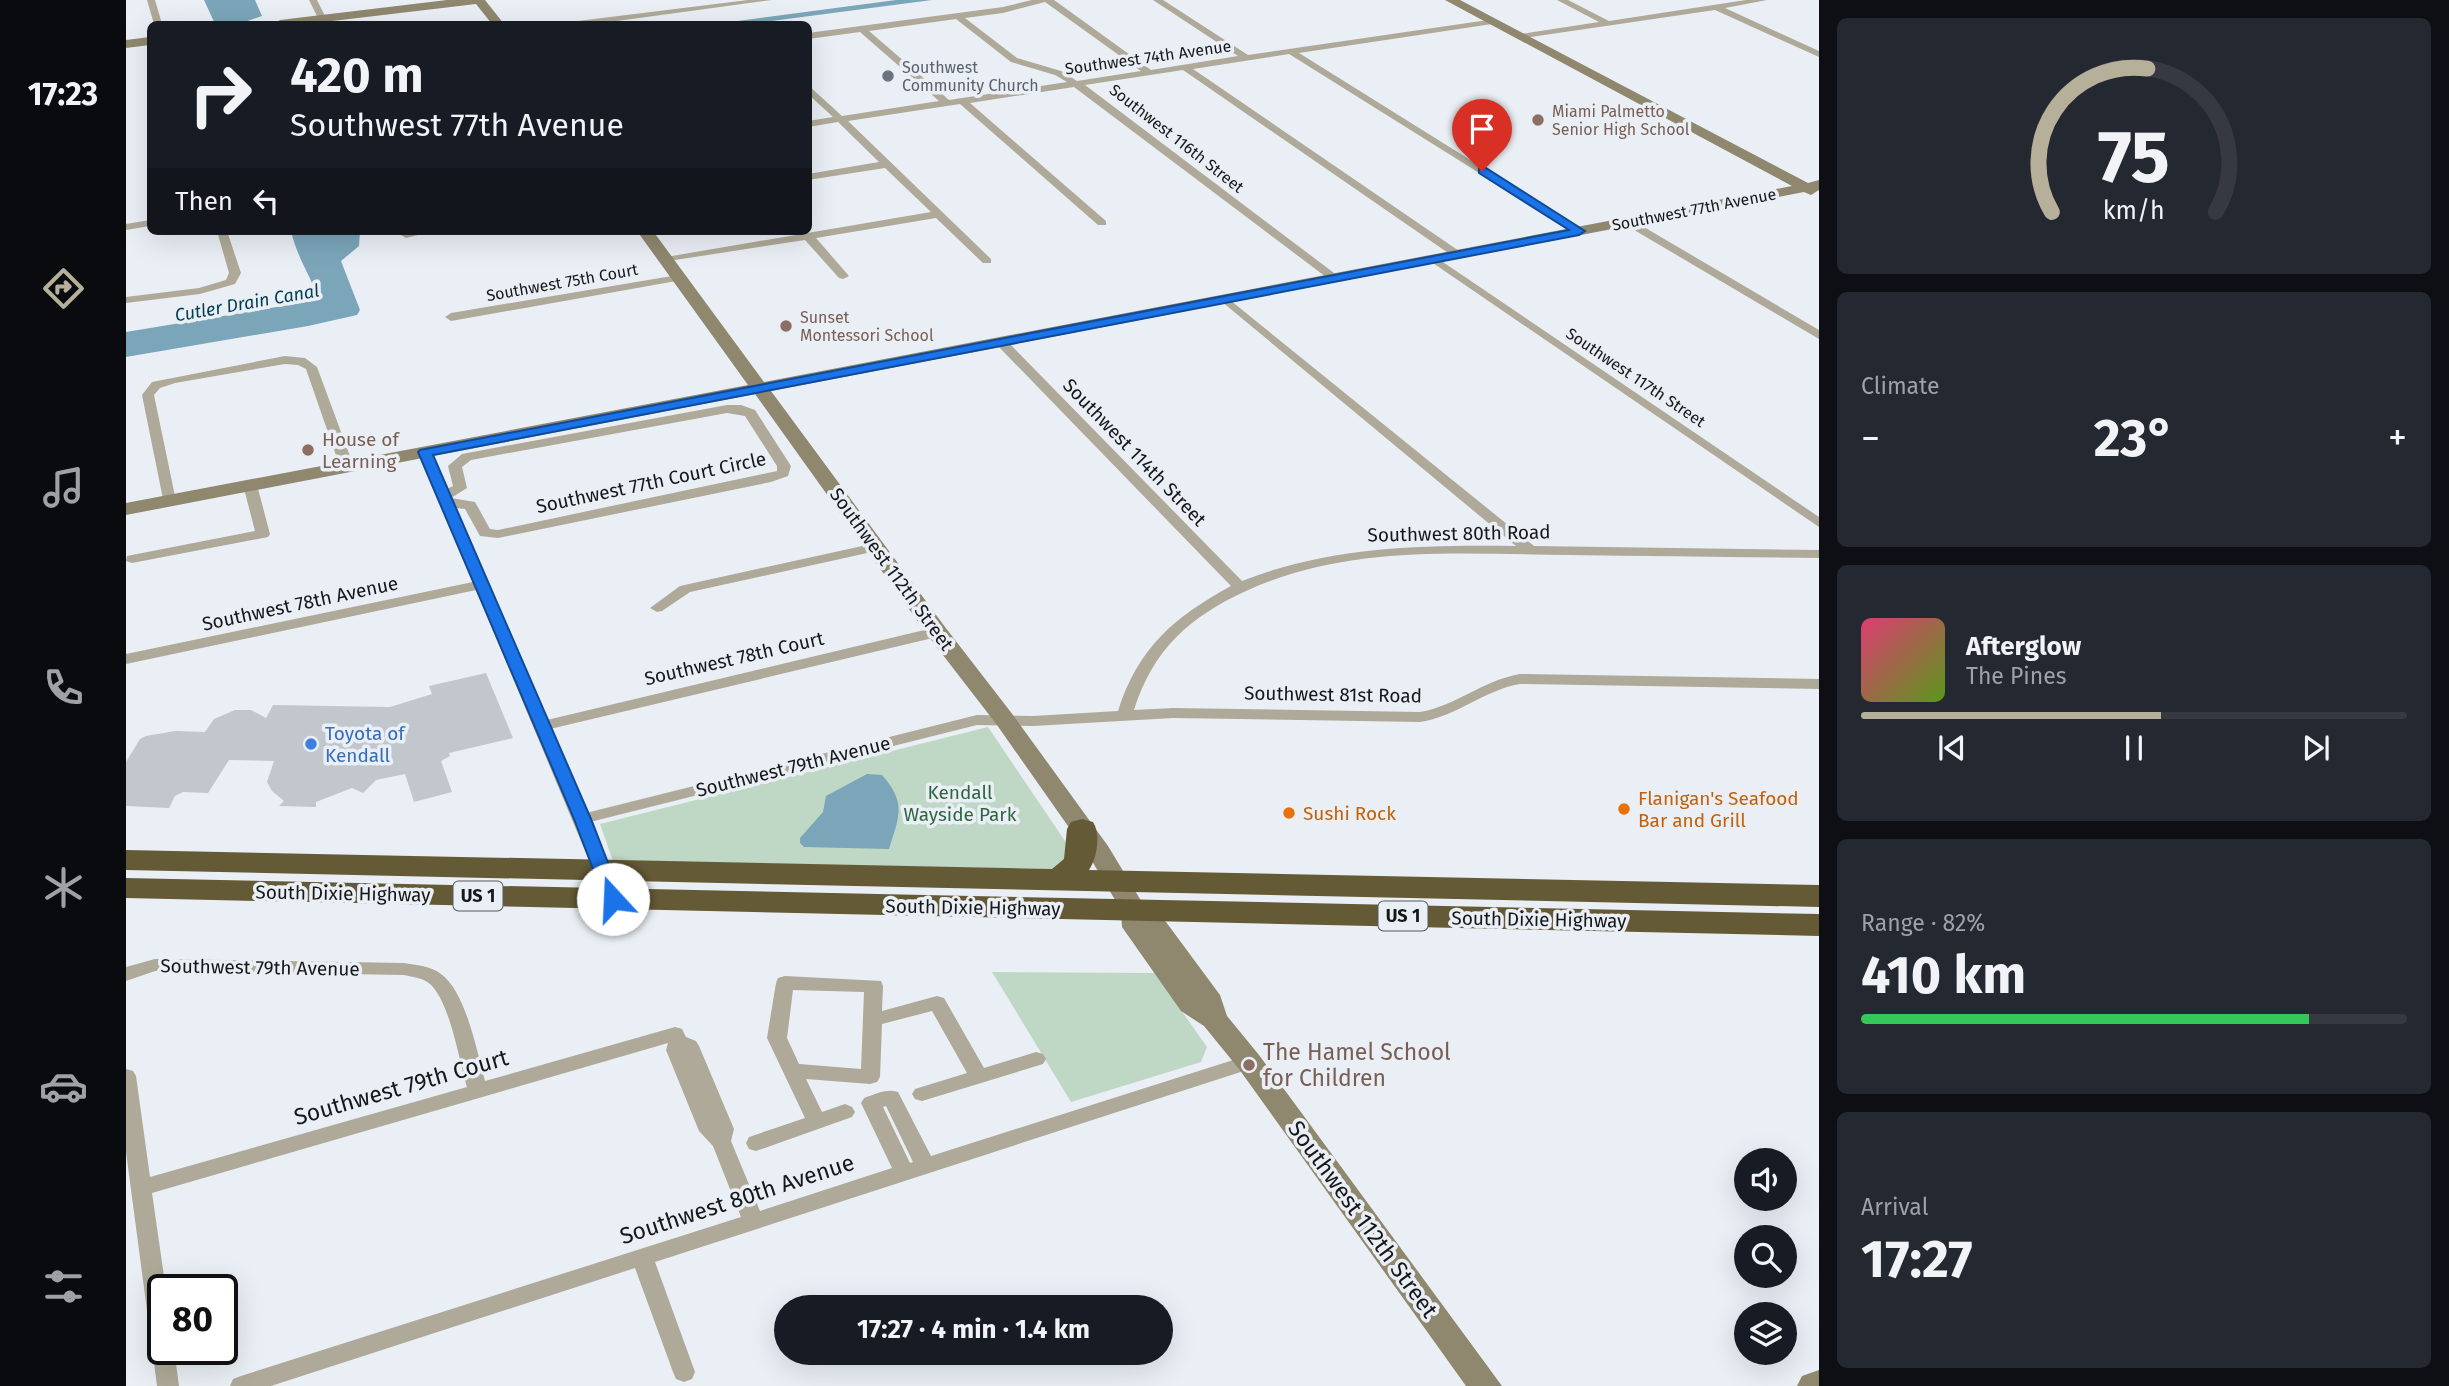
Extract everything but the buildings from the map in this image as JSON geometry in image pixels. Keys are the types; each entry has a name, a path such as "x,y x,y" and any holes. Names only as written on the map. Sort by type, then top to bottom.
{"highway":[{"path":"1060,880 1080,862 1082,829"},
{"name":"South Dixie Highway","path":"126,860 1134,910 1819,925"},
{"name":"South Dixie Highway","path":"126,888 1060,880 1819,896"}],"street":[{"path":"151,0 157,21"},
{"path":"313,0 324,21"},
{"path":"331,21 478,0 496,21"},
{"path":"619,21 768,0"},
{"path":"812,35 1012,8 1042,0"},
{"path":"1048,0 1150,73"},
{"path":"1157,0 1247,58"},
{"path":"1451,0 1815,189"},
{"path":"1561,0 1609,24"},
{"path":"1521,37 1763,0"},
{"path":"1675,4 1690,11"},
{"path":"1715,7 1819,54"},
{"name":"Southwest 116th Street","path":"958,16 1014,60 1058,73 1077,84 1334,278"},
{"name":"Southwest 74th Avenue","path":"812,123 1492,22"},
{"path":"862,29 947,103"},
{"path":"126,44 147,41"},
{"path":"1292,52 1579,231"},
{"path":"1186,68 1458,254"},
{"path":"812,92 987,261"},
{"path":"962,101 1102,223"},
{"path":"812,176 889,164"},
{"name":"Southwest 77th Avenue","path":"126,509 1579,231 1815,189"},
{"path":"666,260 940,214"},
{"path":"1628,222 1819,335"},
{"path":"126,227 147,224"},
{"path":"126,300 167,296 228,284 235,277 223,235"},
{"name":"Southwest 112th Street","path":"648,235 937,632 1005,720 1082,829 1134,910 1135,928 1191,1004 1214,1019 1249,1062 1485,1386"},
{"path":"808,236 843,276"},
{"name":"Southwest 117th Street","path":"1434,259 1819,523"},
{"name":"Southwest 75th Court","path":"451,317 678,278"},
{"path":"1225,299 1529,550"},
{"name":"Southwest 114th Street","path":"1001,342 1241,588"},
{"path":"169,501 148,395 156,385 278,361 301,360 311,367 347,467"},
{"name":"Southwest 77th Court Circle","path":"445,499 461,486 455,466 467,457 727,409 750,413 784,466 783,473 771,478 498,534 485,533 479,521 456,523"},
{"path":"425,452 583,819 608,885"},
{"path":"132,559 263,534 250,485"},
{"path":"445,499 470,505 479,521"},
{"path":"657,608 685,589 876,547"},
{"name":"Southwest 80th Road","path":"1125,714 1141,672 1164,640 1204,608 1241,588 1300,566 1369,552 1429,548 1819,554"},
{"name":"Southwest 78th Avenue","path":"126,659 482,584"},
{"name":"Southwest 78th Court","path":"542,726 937,632"},
{"name":"Southwest 81st Road","path":"1005,720 1033,722 1125,714 1428,717 1447,712 1490,685 1520,678 1819,684"},
{"name":"Southwest 79th Avenue","path":"583,819 977,720 1005,720"},
{"path":"1771,895 1783,925"},
{"name":"Southwest 79th Avenue","path":"126,974 143,967 169,965 404,969 423,972 435,978 449,998 478,1091"},
{"path":"816,1121 777,1038 785,983 874,986 870,1077 881,1100 905,1173"},
{"path":"873,1020 937,1003 979,1076"},
{"name":"Southwest 79th Court","path":"141,1188 478,1091 677,1038 676,1050 709,1131 721,1141 754,1222"},
{"path":"922,1094 1035,1059"},
{"name":"Southwest 80th Avenue","path":"241,1386 1249,1062"},
{"path":"792,1071 870,1077"},
{"path":"126,1076 153,1274"},
{"path":"881,1100 926,1166"},
{"path":"756,1143 845,1112"},
{"path":"642,1257 684,1372"},
{"path":"165,1365 168,1386"},
{"path":"1814,1386 1819,1384"}],"green space":[{"name":"Kendall Wayside Park","path":"988,727 1069,847 1069,858 1052,869 613,861 600,824"},
{"path":"992,972 1155,973 1207,1047 1201,1062 1071,1102"}],"water":[{"path":"204,0 255,0 262,16 248,21 214,21"},
{"path":"896,0 932,0 771,21 738,21"},
{"path":"292,235 360,235 359,246 341,261 360,310 357,315 126,357 126,332 319,300"},
{"path":"867,774 882,775 898,802 898,819 889,849 804,847 800,838 823,812 826,796"}],"place":[{"name":"Southwest Community Church","path":"888,76"},
{"name":"Miami Palmetto Senior High School","path":"1538,120"},
{"name":"Sunset Montessori School","path":"786,326"},
{"name":"House of Learning","path":"308,450"},
{"name":"Toyota of Kendall","path":"311,744"},
{"name":"Flanigan's Seafood Bar and Grill","path":"1624,809"},
{"name":"Sushi Rock","path":"1289,813"},
{"name":"The Hamel School for Children","path":"1249,1065"}],"route":[{"path":"613,899 583,819 425,452 1579,231 1482,171"}],"water label":[{"name":"Cutler Drain Canal","path":"247,303"}]}
